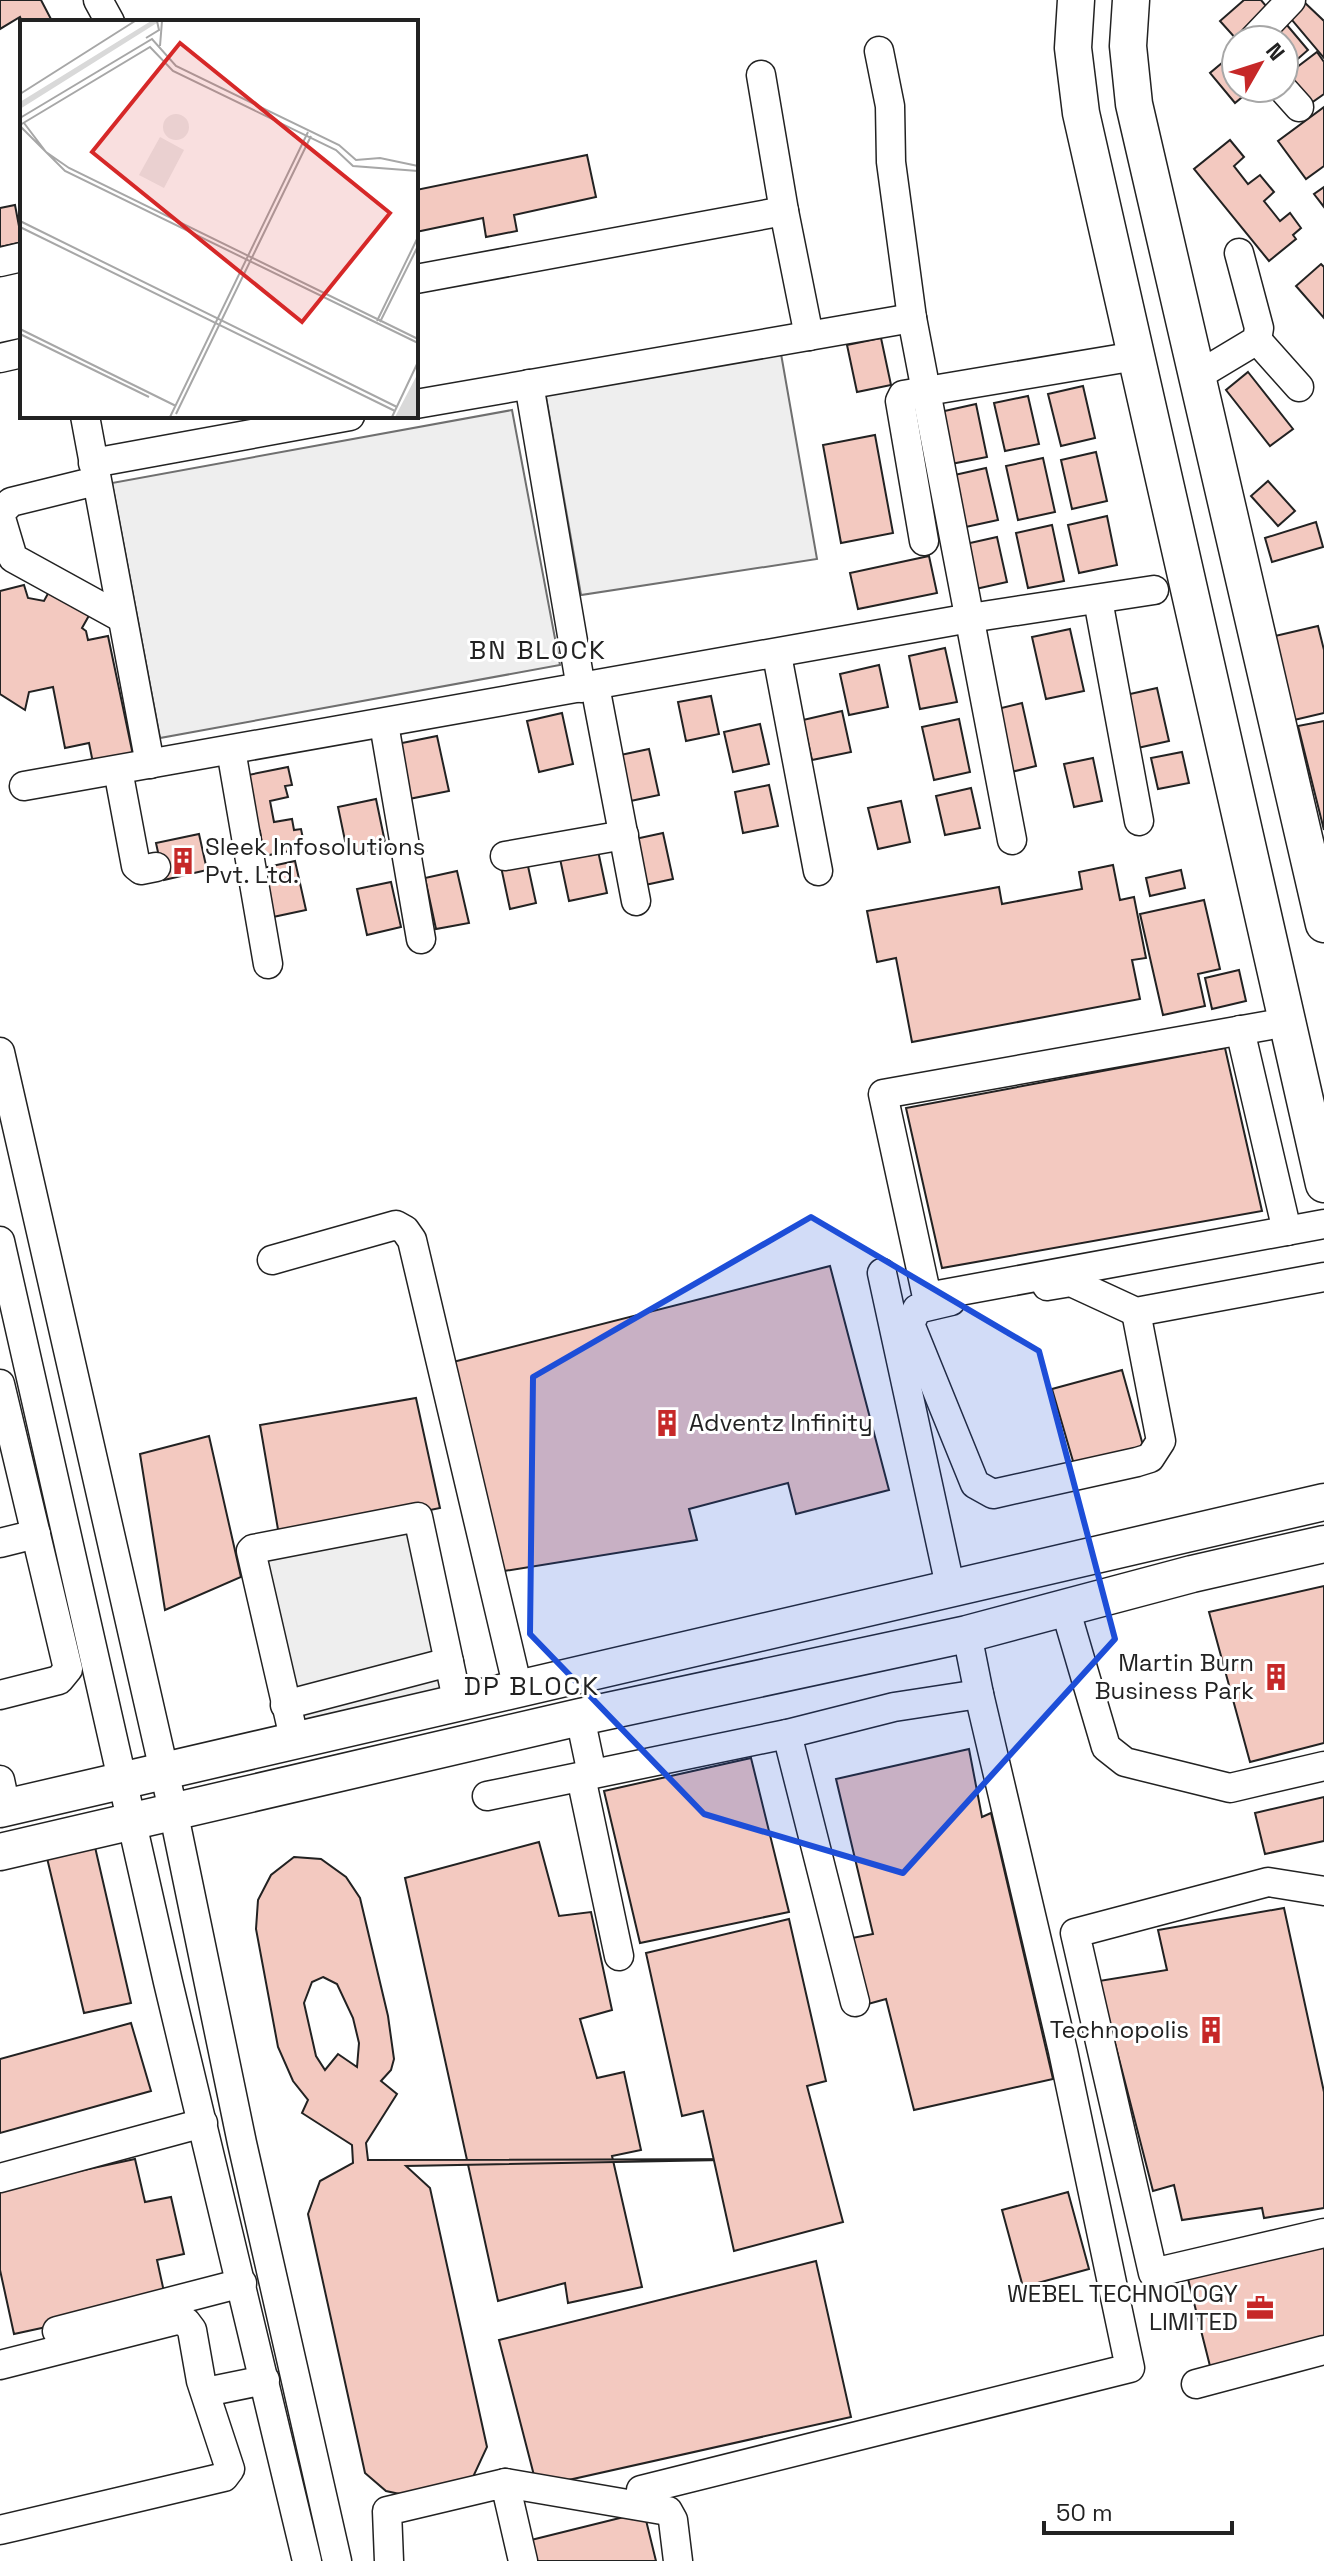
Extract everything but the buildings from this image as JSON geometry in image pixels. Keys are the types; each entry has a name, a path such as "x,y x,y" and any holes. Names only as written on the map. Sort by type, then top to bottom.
{"main road":[{"path":"1076,0 1073,48 1081,113 1324,1184"},
{"path":"1131,0 1128,46 1134,104 1324,924"},
{"path":"1140,372 1197,376"},
{"path":"2,1799 122,1782 950,1586 1324,1502"},
{"path":"0,1852 580,1717 967,1634 1324,1544"}],"street":[{"path":"98,0 109,20"},
{"path":"1268,24 1291,0"},
{"path":"879,51 890,106 891,162 912,318 1012,840"},
{"path":"761,75 809,336"},
{"path":"418,279 784,211"},
{"path":"1197,376 1257,340 1259,328 1239,253"},
{"path":"0,262 20,257"},
{"path":"418,404 912,318"},
{"path":"1257,340 1299,387"},
{"path":"0,358 20,353"},
{"path":"924,541 900,401 903,395 928,390 1140,372"},
{"path":"529,384 588,687 624,835 636,901"},
{"path":"85,418 150,764"},
{"path":"122,618 13,558 1,518 5,505 95,472 341,418"},
{"path":"24,786 777,655 970,618 1154,590"},
{"path":"1098,600 1139,821"},
{"path":"777,655 818,871"},
{"path":"384,724 421,939"},
{"path":"231,750 268,964"},
{"path":"118,770 136,866 141,870 156,867"},
{"path":"505,856 624,835"},
{"path":"1287,1022 883,1094 927,1297 1324,1224"},
{"path":"1240,1030 1287,1231"},
{"path":"0,1052 173,1810 242,2143 337,2561"},
{"path":"272,1260 396,1225 405,1230 412,1240 518,1689"},
{"path":"0,1241 122,1782 307,2561"},
{"path":"882,1273 950,1586"},
{"path":"1136,1312 1161,1441 1156,1452 1137,1462 993,1494 975,1484 910,1324 917,1309 1071,1282 1136,1312 1324,1277"},
{"path":"0,1384 68,1669 59,1680 0,1695"},
{"path":"295,1742 253,1549 418,1517 458,1704"},
{"path":"0,1543 36,1534"},
{"path":"1065,1608 1106,1747 1125,1762 1230,1788 1324,1766"},
{"path":"641,2490 1130,2368 1063,2051 967,1634"},
{"path":"285,1705 449,1662"},
{"path":"487,1796 787,1734 894,1707 979,1694"},
{"path":"580,1717 586,1776 619,1956"},
{"path":"787,1734 855,2002"},
{"path":"1324,1891 1268,1882 1075,1933 1153,2273 1324,2233"},
{"path":"0,2178 203,2123"},
{"path":"210,2153 242,2143"},
{"path":"0,2346 242,2283"},
{"path":"0,2365 177,2320 186,2322 192,2330 206,2392 230,2469 224,2477 0,2530"},
{"path":"1196,2384 1324,2350"},
{"path":"206,2392 265,2380"},
{"path":"389,2561 387,2511 505,2483 668,2511 673,2520 678,2561"},
{"path":"505,2483 523,2561"}],"highlighted area":[{"path":"811,1217 1039,1351 1115,1639 903,1873 704,1814 530,1634 533,1377"}],"shaded area":[{"path":"780,348 817,559 581,595 545,391"},
{"path":"512,410 560,665 160,738 112,483"},
{"path":"406,1523 450,1690 297,1723 256,1556"}],"place":[{"name":"Sleek Infosolutions Pvt. Ltd.","path":"183,861"},
{"name":"Adventz Infinity","path":"667,1423"},
{"name":"Martin Burn Business Park","path":"1276,1677"},
{"name":"Technopolis","path":"1211,2030"},
{"name":"WEBEL TECHNOLOGY LIMITED","path":"1260,2308"}],"district":[{"name":"BN BLOCK","path":"538,650"},
{"name":"DP BLOCK","path":"532,1686"}]}
